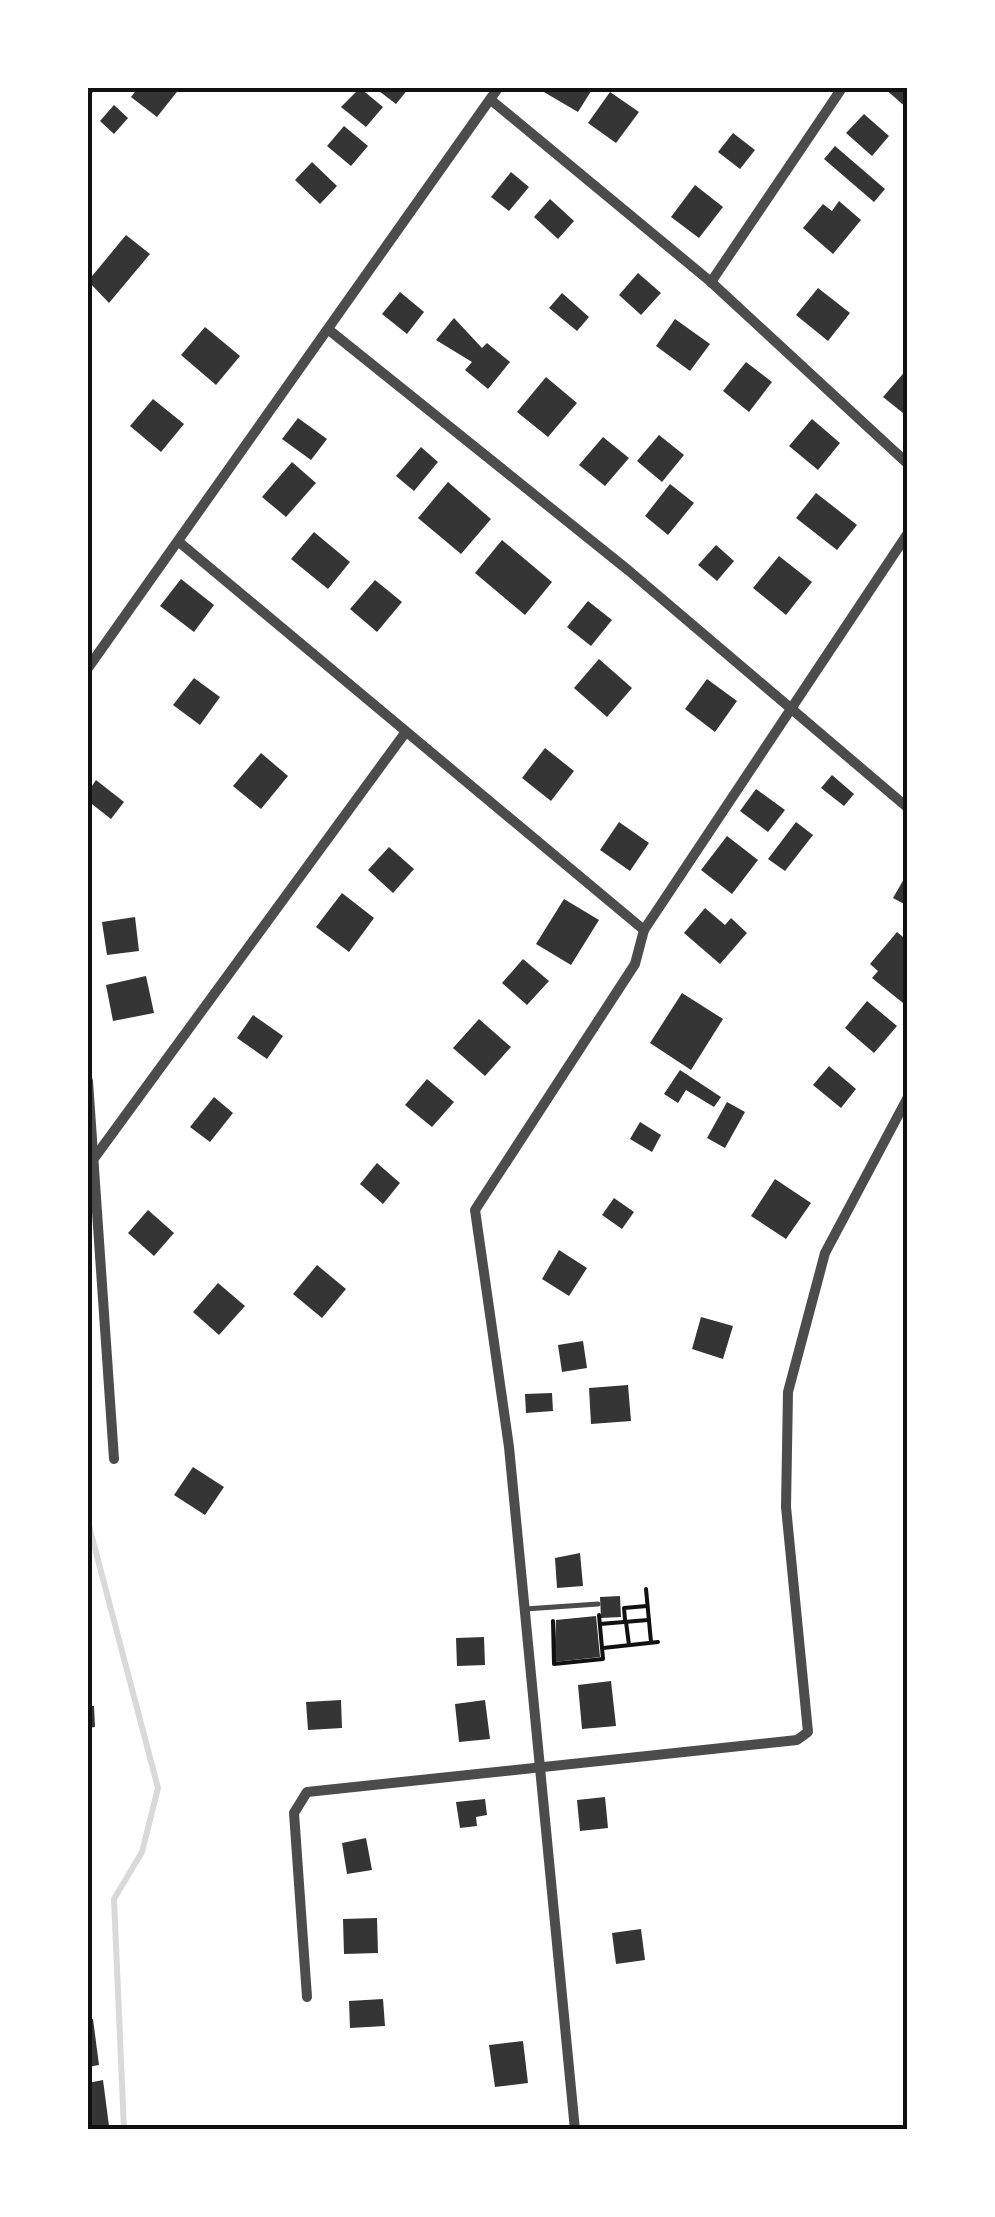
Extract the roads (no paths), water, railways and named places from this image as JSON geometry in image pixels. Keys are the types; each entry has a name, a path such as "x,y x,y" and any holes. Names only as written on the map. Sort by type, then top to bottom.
{"street":[{"path":"88,668 498,88"},
{"path":"711,282 842,88"},
{"path":"491,100 711,282 908,464"},
{"path":"329,330 795,708 908,808"},
{"path":"575,2130 508,1447 475,1210 635,964 644,930 908,534"},
{"path":"179,542 644,930"},
{"path":"95,1157 404,733"},
{"path":"88,1081 114,1459"},
{"path":"306,1997 294,1814 300,1799 320,1788 797,1740 808,1732 786,1507 788,1392 825,1253 908,1098"}],"lane":[{"path":"522,1609 598,1604"}],"waterway":[{"path":"88,1522 158,1788 142,1852 114,1899 124,2130"}]}
